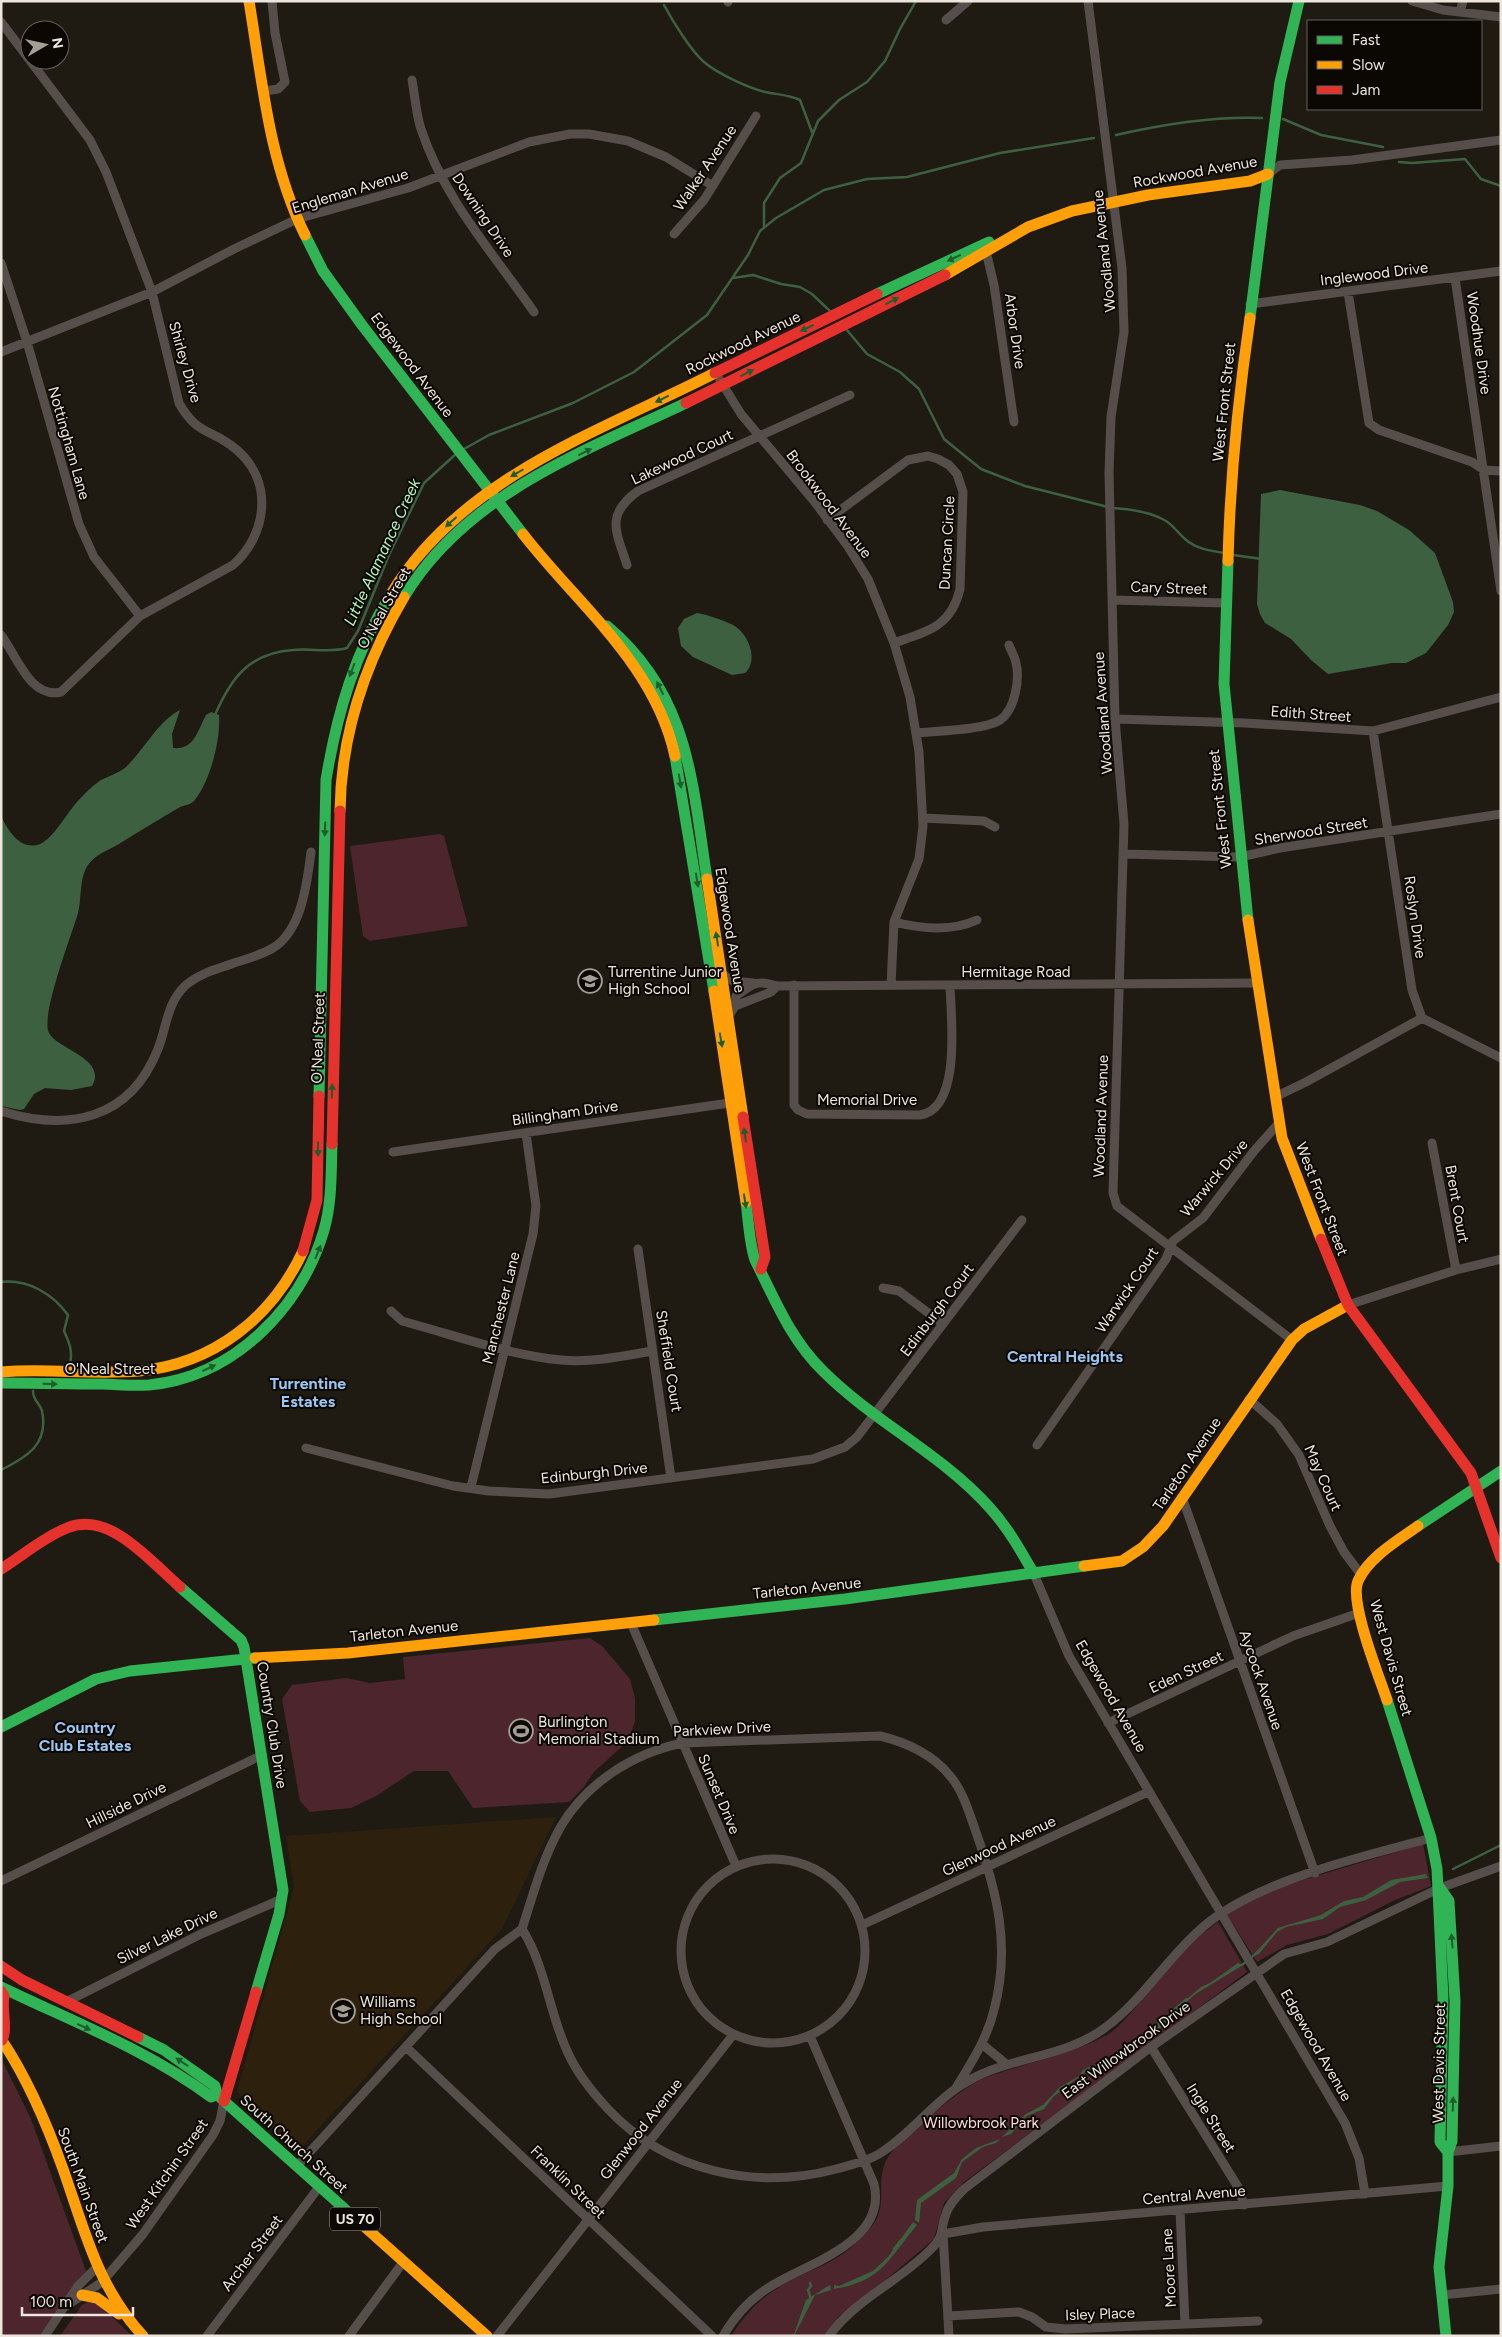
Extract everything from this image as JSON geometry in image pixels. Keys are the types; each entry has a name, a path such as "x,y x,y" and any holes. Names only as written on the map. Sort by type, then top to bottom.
{"street":[{"name":"Edgewood Avenue","path":"250,1 264,91 280,174 297,219 315,257 335,289 496,500 542,558 602,622 645,682 674,733 692,780 722,974 723,1019"},
{"path":"264,91 278,89 285,82 275,32 272,1"},
{"path":"946,20 968,1"},
{"name":"Woodland Avenue","path":"1088,1 1124,299 1122,360 1111,417 1110,444 1115,719 1124,815 1113,1193 1117,1206 1170,1249 1292,1340"},
{"name":"West Front Street","path":"1299,1 1280,82 1250,304 1232,466 1226,603 1224,684 1226,723 1256,983 1279,1123 1289,1156 1348,1305 1465,1464 1478,1488 1501,1558"},
{"path":"1412,1 1443,10 1501,17"},
{"path":"1460,12 1463,1"},
{"name":"Shirley Drive","path":"1,22 90,140 99,156 152,292 179,403 188,419 196,427 228,443 253,468 259,483 262,507 261,519 251,546 233,565 140,616 61,692 46,693 36,686 1,635"},
{"name":"Downing Drive","path":"412,80 420,127 440,177 468,221 534,312"},
{"name":"Walker Avenue","path":"674,234 713,186 756,116"},
{"name":"Engleman Avenue","path":"1,352 152,292 234,249 297,219 381,197 440,177 529,142 570,134 589,134 628,141 647,148 713,186"},
{"name":"Rockwood Avenue","path":"496,500 545,471 858,319 986,248 1052,217 1113,202 1250,181 1268,174 1280,165 1361,159 1501,140"},
{"name":"Rockwood Avenue","path":"489,491 526,468 762,349 986,248"},
{"name":"Arbor Drive","path":"986,248 994,284 1014,422"},
{"name":"Nottingham Lane","path":"1,263 27,342 48,423 85,541 94,557 140,616"},
{"name":"Inglewood Drive","path":"1250,304 1501,271"},
{"name":"Woodhue Drive","path":"1455,278 1501,591"},
{"path":"1348,292 1369,422 1379,430 1472,462 1484,470 1501,471"},
{"name":"Brookwood Avenue","path":"715,374 741,414 827,520 868,579 894,643 910,697 916,733 923,818 919,859 894,922 891,985"},
{"name":"Lakewood Court","path":"628,565 616,523 622,502 638,491 850,395"},
{"name":"Duncan Circle","path":"827,520 908,460 928,456 949,465 957,474 964,492 958,600 952,611 937,626 894,643"},
{"name":"O'Neal Street","path":"1,1372 30,1370 139,1371 159,1369 196,1358 229,1341 264,1313 295,1268 305,1248 317,1200 326,790 334,727 347,683 360,649 388,596 424,549 445,527 489,491"},
{"name":"O'Neal Street","path":"1,1384 135,1386 170,1383 192,1376 239,1352 261,1335 281,1314 309,1272 325,1231 331,1195 340,792 348,730 356,700 380,640 410,589 428,562 450,538 496,500"},
{"name":"Cary Street","path":"1112,600 1226,603"},
{"path":"916,733 983,726 1000,720 1009,709 1017,679 1016,663 1009,645"},
{"name":"Edith Street","path":"1115,719 1373,731 1501,697"},
{"name":"Roslyn Drive","path":"1373,731 1412,990 1422,1018"},
{"name":"Edgewood Avenue","path":"674,733 675,754 723,1019 755,1262 761,1269 781,1316 795,1340 826,1376 874,1416 972,1490 999,1518 1034,1574 1069,1656 1345,2123 1359,2158 1364,2194"},
{"name":"Sherwood Street","path":"1123,854 1240,857 1501,814"},
{"path":"923,818 984,821 995,827"},
{"path":"1,1111 43,1120 89,1118 107,1110 125,1096 144,1076 152,1063 171,1005 187,984 208,972 255,957 274,947 283,938 296,919 301,906 307,886 311,852"},
{"path":"894,922 918,928 942,928 963,926 977,920"},
{"name":"Hermitage Road","path":"722,974 733,980 767,983 777,986 1256,983"},
{"path":"723,1019 735,1006 736,996 753,983"},
{"name":"Memorial Drive","path":"794,985 793,1100 798,1110 808,1114 824,1115 920,1115 931,1112 939,1105 948,1087 951,1056 950,986"},
{"name":"Hermitage Road","path":"735,1006 771,992 777,986"},
{"path":"1275,1097 1422,1018 1501,1058"},
{"name":"Billingham Drive","path":"393,1152 735,1102"},
{"name":"Warwick Drive","path":"1170,1249 1173,1241 1203,1218 1254,1151 1279,1123"},
{"name":"Manchester Lane","path":"471,1487 527,1263 534,1225 535,1189 526,1134"},
{"name":"Brent Court","path":"1432,1143 1456,1270"},
{"name":"Edinburgh Court","path":"874,1416 1022,1220"},
{"name":"Sheffield Court","path":"638,1249 671,1478"},
{"name":"Warwick Court","path":"1038,1445 1166,1259 1170,1249"},
{"name":"Tarleton Avenue","path":"1,1727 96,1679 111,1674 246,1658 348,1653 845,1599 1106,1564 1128,1558 1143,1547 1158,1532 1292,1340 1304,1329 1348,1305 1456,1270 1501,1259"},
{"path":"884,1288 899,1291 944,1324"},
{"path":"391,1311 402,1322 505,1349 554,1359 581,1361 652,1351"},
{"name":"May Court","path":"1249,1400 1277,1424 1300,1455 1330,1526 1344,1552 1362,1576"},
{"name":"Edinburgh Drive","path":"306,1448 453,1486 471,1487 489,1492 549,1494 787,1463 829,1455 845,1447 857,1437 874,1416"},
{"path":"1362,1576 1395,1544 1501,1471"},
{"name":"Aycock Avenue","path":"1182,1497 1315,1873"},
{"name":"Country Club Drive","path":"1,1569 66,1528 83,1523 102,1525 115,1531 241,1640 246,1658 262,1755 282,1882 282,1899 220,2097"},
{"name":"West Davis Street","path":"1362,1576 1356,1587 1359,1613 1431,1838 1440,1888 1437,1901 1443,1998 1440,2142 1448,2152 1448,2186 1440,2250 1446,2336"},
{"name":"Eden Street","path":"1108,1723 1293,1636 1359,1613"},
{"name":"Sunset Drive","path":"631,1623 736,1866"},
{"name":"Parkview Drive","path":"522,1929 547,1856 560,1828 573,1809 603,1779 621,1765 662,1747 683,1743 867,1736 898,1740 928,1756 950,1776 966,1805 999,1908 1002,1955 994,2010 982,2044 956,2088"},
{"name":"Hillside Drive","path":"1,1881 262,1755"},
{"name":"Glenwood Avenue","path":"862,1925 1148,1792"},
{"path":"297,2166 495,1949 522,1929 539,1963 569,2056 607,2108 648,2142 699,2167 720,2174 744,2177 798,2176 864,2161 880,2154 928,2115 956,2088 1006,2064 1076,2045 1098,2034 1123,2014 1181,1949 1220,1914 1260,1893 1352,1859 1431,1838"},
{"path":"782,1858 812,1867 838,1884 856,1910 862,1925 865,1939 864,1961 860,1983 854,1996 835,2020 810,2036 792,2042 772,2044 752,2041 733,2035 709,2018 695,2000 685,1980 680,1951 687,1916 695,1900 720,1874 750,1861 782,1858"},
{"name":"East Willowbrook Drive","path":"829,2336 841,2320 906,2272 933,2248 943,2234 946,2212 964,2189 1152,2047 1256,1972 1284,1954 1327,1942 1440,1888 1501,1866"},
{"name":"Silver Lake Drive","path":"66,2002 201,1934 282,1899"},
{"name":"South Church Street","path":"1,1966 22,1980 164,2050 215,2086 220,2097 487,2336"},
{"path":"2,1987 9,1984 17,1986 45,2000 54,1996"},
{"name":"South Church Street","path":"2,1987 150,2059 188,2080 211,2096 220,2097"},
{"name":"South Main Street","path":"2,1987 4,1996 1,2018 5,2034 2,2039 12,2055 42,2120 102,2282 130,2322 143,2336"},
{"name":"Glenwood Avenue","path":"497,2336 733,2035"},
{"path":"723,2336 735,2317 766,2290 827,2257 857,2237 872,2216 876,2199 874,2184 810,2036"},
{"path":"982,2044 1006,2064"},
{"name":"Franklin Street","path":"406,2047 712,2336"},
{"name":"Ingle Street","path":"1152,2047 1238,2187 1244,2205"},
{"name":"West Kitchin Street","path":"66,2306 102,2282 143,2234 191,2169 220,2121 220,2097"},
{"path":"1448,2152 1501,2146"},
{"name":"Central Avenue","path":"943,2234 983,2227 1448,2186"},
{"name":"Archer Street","path":"208,2336 319,2187"},
{"name":"Moore Lane","path":"1180,2210 1185,2324"},
{"path":"943,2234 949,2336"},
{"path":"349,2336 404,2261"},
{"path":"45,2336 78,2286 97,2267"},
{"path":"1442,2295 1501,2289"},
{"path":"82,2295 97,2298 130,2322"},
{"name":"Isley Place","path":"948,2316 1019,2312 1025,2313 1046,2327 1065,2329 1258,2321"}],"shaded area":[{"path":"1280,490 1360,505 1377,511 1409,530 1435,553 1453,602 1454,612 1448,625 1426,653 1406,663 1392,663 1328,674 1311,660 1291,639 1265,623 1257,604 1261,494"},
{"path":"697,613 727,622 742,633 750,646 751,653 749,667 745,673 732,675 693,657 681,646 678,628 684,619"},
{"path":"180,710 172,734 173,748 186,746 194,739 206,715 211,712 219,715 216,748 205,783 194,801 180,807 102,853 88,865 83,876 78,913 49,1010 47,1024 49,1033 54,1039 88,1062 93,1069 95,1077 92,1086 71,1090 45,1088 34,1094 24,1109 20,1110 1,1106 1,816 7,827 20,841 31,845 43,843 54,833 86,792 101,780 125,768 165,721"},
{"name":"Williams High School","path":"556,1817 502,1929 297,2152 237,2092 294,1887 286,1836"},
{"path":"1426,1874 1428,1878 1400,1882 1366,1900 1340,1907 1323,1919 1286,1927 1277,1932 1258,1955 1256,1952 1278,1928 1321,1915 1344,1901 1363,1897 1391,1880"},
{"path":"1238,1963 1243,1965 1194,1995 1156,2032 1153,2027 1186,1998"},
{"path":"1150,2028 1151,2030 1146,2037 1132,2049 1125,2053 1121,2051 1118,2057 1109,2059 1109,2063 1103,2065 1099,2063 1097,2068 1088,2070 1053,2097 1044,2109 1027,2116 1011,2134 1002,2137 1026,2114 1043,2105 1060,2087 1079,2076 1083,2070 1113,2056 1120,2049 1126,2051 1126,2048"},
{"path":"1000,2139 996,2143 983,2147 962,2162 956,2178 921,2203 919,2223 915,2220 917,2200 954,2173 962,2159 976,2148"},
{"path":"913,2222 917,2225 883,2267 864,2280 834,2289 834,2285 839,2286 873,2271 888,2257"},
{"path":"830,2285 831,2290 815,2295 794,2336 790,2336 794,2334 806,2300"}],"green space":[{"path":"440,834 444,836 468,926 370,941 363,936 350,846"},
{"name":"Burlington Memorial Stadium","path":"590,1638 602,1646 630,1679 635,1698 635,1721 629,1740 594,1772 583,1788 569,1802 473,1808 448,1771 414,1771 376,1796 351,1808 310,1812 300,1801 282,1699 292,1685 346,1678 370,1683 405,1679 403,1657"},
{"path":"1423,1844 1431,1886 1393,1901 1328,1934 1287,1945 1257,1962 1227,1915 1259,1893"},
{"name":"Willowbrook Park","path":"1218,1922 1247,1972 964,2182 944,2203 934,2239 868,2295 838,2317 825,2336 731,2336 747,2314 766,2296 781,2286 839,2256 856,2243 869,2229 876,2220 880,2210 884,2165 897,2146 926,2120 962,2091 982,2079 1061,2054 1107,2035 1134,2009 1179,1953"},
{"path":"1,2058 31,2119 86,2271 41,2336 1,2336"},
{"path":"90,2301 97,2302 132,2336 60,2336 82,2305"}],"waterway":[{"name":"Little Alamance Creek","path":"764,226 764,203 780,178 801,163 818,121 839,100 867,82 885,61 916,1"},
{"path":"664,5 688,43 704,62 745,85 800,100 812,132"},
{"path":"1116,135 1188,122 1225,118 1262,118"},
{"path":"1283,119 1321,135 1383,147"},
{"name":"Little Alamance Creek","path":"464,449 489,435 573,403 634,372 707,315 748,255 760,231 776,218 824,190 867,179 907,177 1000,153 1094,138"},
{"path":"1399,162 1412,163 1465,159 1481,179 1501,186"},
{"path":"733,278 753,275 781,284 800,287 812,294 831,312"},
{"path":"846,329 867,354 900,372 919,389 944,439 981,469 1025,486 1108,507"},
{"name":"Little Alamance Creek","path":"215,715 235,679 253,662 264,656 293,650 334,650 347,648 358,631 389,555 424,483 457,453"},
{"path":"1113,508 1154,515 1169,523 1194,545 1225,553"},
{"path":"1233,555 1262,559"},
{"name":"Little Alamance Creek","path":"1,1282 21,1283 30,1286 47,1295 62,1307 68,1315 64,1331 71,1350 70,1364"},
{"name":"Little Alamance Creek","path":"1,1470 27,1454 39,1441 42,1432 42,1411 34,1397 33,1391"},
{"path":"1453,1869 1501,1845"},
{"path":"1242,1965 1259,1951"},
{"path":"894,2249 901,2240"},
{"path":"810,2283 811,2286 808,2290 811,2299"}],"traffic: fast":[{"path":"1250,318 1280,82 1299,1"},
{"path":"305,235 323,271 362,325 523,534"},
{"path":"877,294 989,242"},
{"path":"404,597 430,561 460,530 493,503 568,459 686,403"},
{"path":"1228,561 1224,684 1248,920"},
{"path":"319,1096 326,780 330,755 349,684 367,638 391,594"},
{"path":"607,626 634,653 655,681 671,711 682,742 690,774 707,879"},
{"path":"675,756 714,991"},
{"path":"1,1383 149,1385 180,1379 209,1369 235,1353 259,1334 281,1312 299,1286 313,1259 324,1230 328,1209 331,1187 332,1144"},
{"path":"746,1202 754,1257 785,1319 812,1359 843,1389 930,1454 971,1489 1003,1524 1034,1574"},
{"path":"1418,1526 1501,1471"},
{"path":"654,1620 845,1599 1084,1566"},
{"path":"180,1587 241,1640 244,1647 283,1890 279,1914 256,1992"},
{"path":"1,1727 96,1679 130,1671 255,1658"},
{"path":"1387,1700 1431,1838 1437,1869 1443,1998 1440,2142 1448,2152"},
{"path":"1440,1888 1449,1901 1455,2001 1452,2141 1448,2152 1448,2186 1439,2267 1446,2336"},
{"path":"1,1987 109,2037 187,2080 211,2097 217,2094"},
{"path":"138,2037 164,2050 215,2086 217,2094 224,2101 356,2219"}],"traffic: slow":[{"path":"249,1 268,120 275,150 283,179 305,235"},
{"path":"945,275 1028,227 1072,211 1148,195 1250,181 1268,174"},
{"path":"1228,561 1235,439 1250,318"},
{"path":"391,594 421,553 455,518 494,488 580,438 715,373"},
{"path":"523,534 633,664 651,692 665,723 675,756"},
{"path":"340,811 341,782 350,726 367,673 390,622 404,597"},
{"path":"707,879 743,1117"},
{"path":"1248,920 1282,1138 1321,1239"},
{"path":"714,991 746,1202"},
{"path":"1,1372 139,1371 166,1367 191,1359 215,1348 237,1334 257,1317 275,1297 303,1251"},
{"path":"1084,1566 1122,1561 1143,1547 1163,1526 1292,1340 1304,1329 1348,1305"},
{"path":"1387,1700 1361,1622 1356,1591 1358,1581 1376,1557 1418,1526"},
{"path":"255,1658 348,1653 654,1620"},
{"path":"1,2039 20,2070 50,2135 103,2278 127,2317 143,2336"},
{"path":"356,2219 487,2336"},
{"path":"82,2295 97,2298 119,2314"}],"traffic: jam":[{"path":"686,403 945,275"},
{"path":"715,373 877,294"},
{"path":"332,1144 340,811"},
{"path":"303,1251 317,1200 319,1096"},
{"path":"743,1117 765,1257 761,1269"},
{"path":"1321,1239 1348,1305 1471,1473 1501,1558"},
{"path":"1,1569 50,1536 67,1528 83,1524 98,1526 128,1541 180,1587"},
{"path":"1,1966 22,1980 138,2037"},
{"path":"1,1991 4,1996 4,2035 2,2040"},
{"path":"224,2101 256,1992"}],"place":[{"name":"Turrentine Junior High School","path":"590,981"},
{"name":"Burlington Memorial Stadium","path":"521,1731"},
{"name":"Williams High School","path":"343,2011"}],"district":[{"name":"Central Heights","path":"1065,1356"},
{"name":"Turrentine Estates","path":"308,1392"},
{"name":"Country Club Estates","path":"85,1736"}]}
